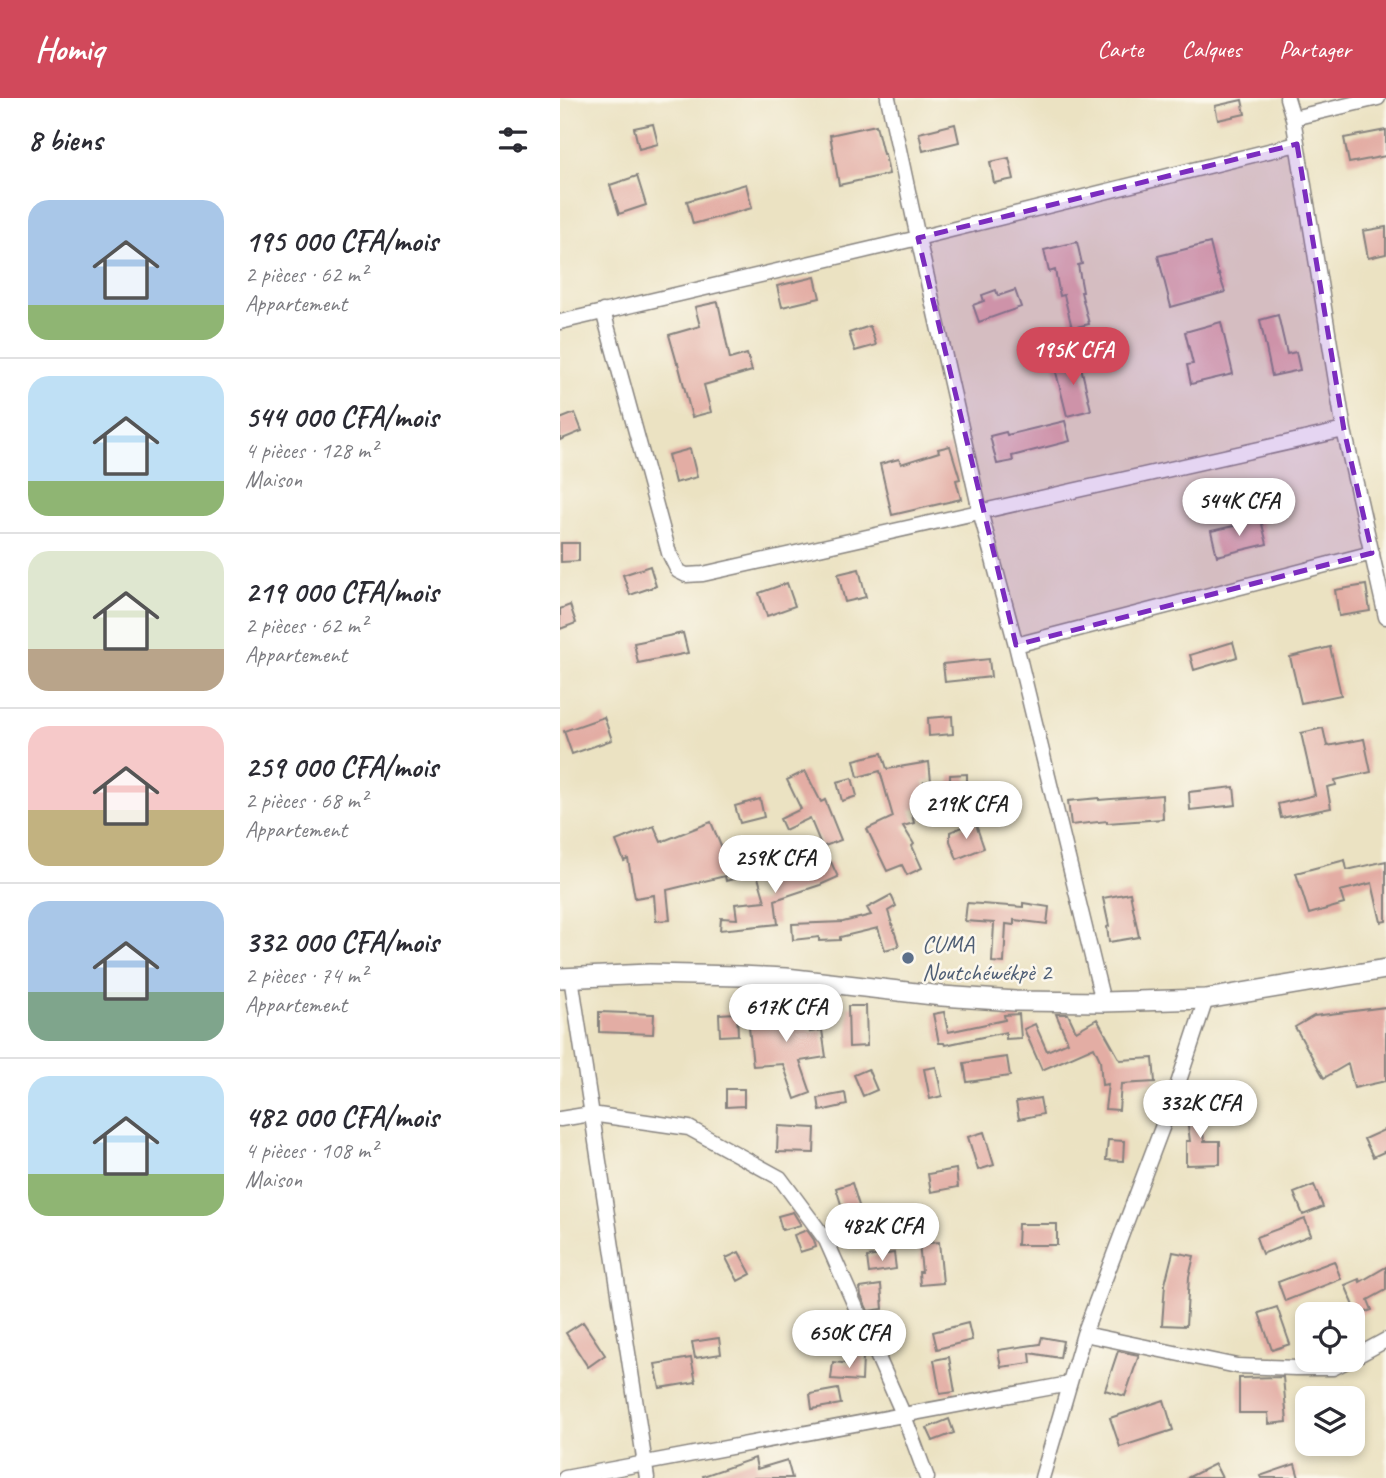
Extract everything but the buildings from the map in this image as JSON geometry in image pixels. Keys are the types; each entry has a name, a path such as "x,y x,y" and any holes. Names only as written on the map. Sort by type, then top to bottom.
{"main road":[{"path":"565,978 649,974 763,977 831,982 942,996 1015,1001 1103,1002 1206,999 1386,969"}],"street":[{"path":"888,98 980,511 1016,645 1103,1002"},
{"path":"1287,98 1293,118 1344,430 1386,617"},
{"path":"1293,118 1378,98"},
{"path":"560,321 918,238 1297,144"},
{"path":"603,312 669,553 678,571 686,575 703,574 1344,430"},
{"path":"1016,645 1372,553"},
{"path":"565,978 591,1114 646,1471"},
{"path":"1042,1478 1084,1334 1174,1096 1206,999"},
{"path":"560,1119 591,1114 689,1128 780,1178 826,1240 904,1416 927,1478"},
{"path":"1084,1334 1237,1366 1295,1368"},
{"path":"1365,1351 1386,1339"},
{"path":"565,1478 646,1471 1069,1384"}],"highlighted area":[{"path":"1297,144 1344,430 1372,553 1016,645 918,238"}],"place":[{"name":"CUMA Noutchéwékpè 2","path":"908,958"}]}
